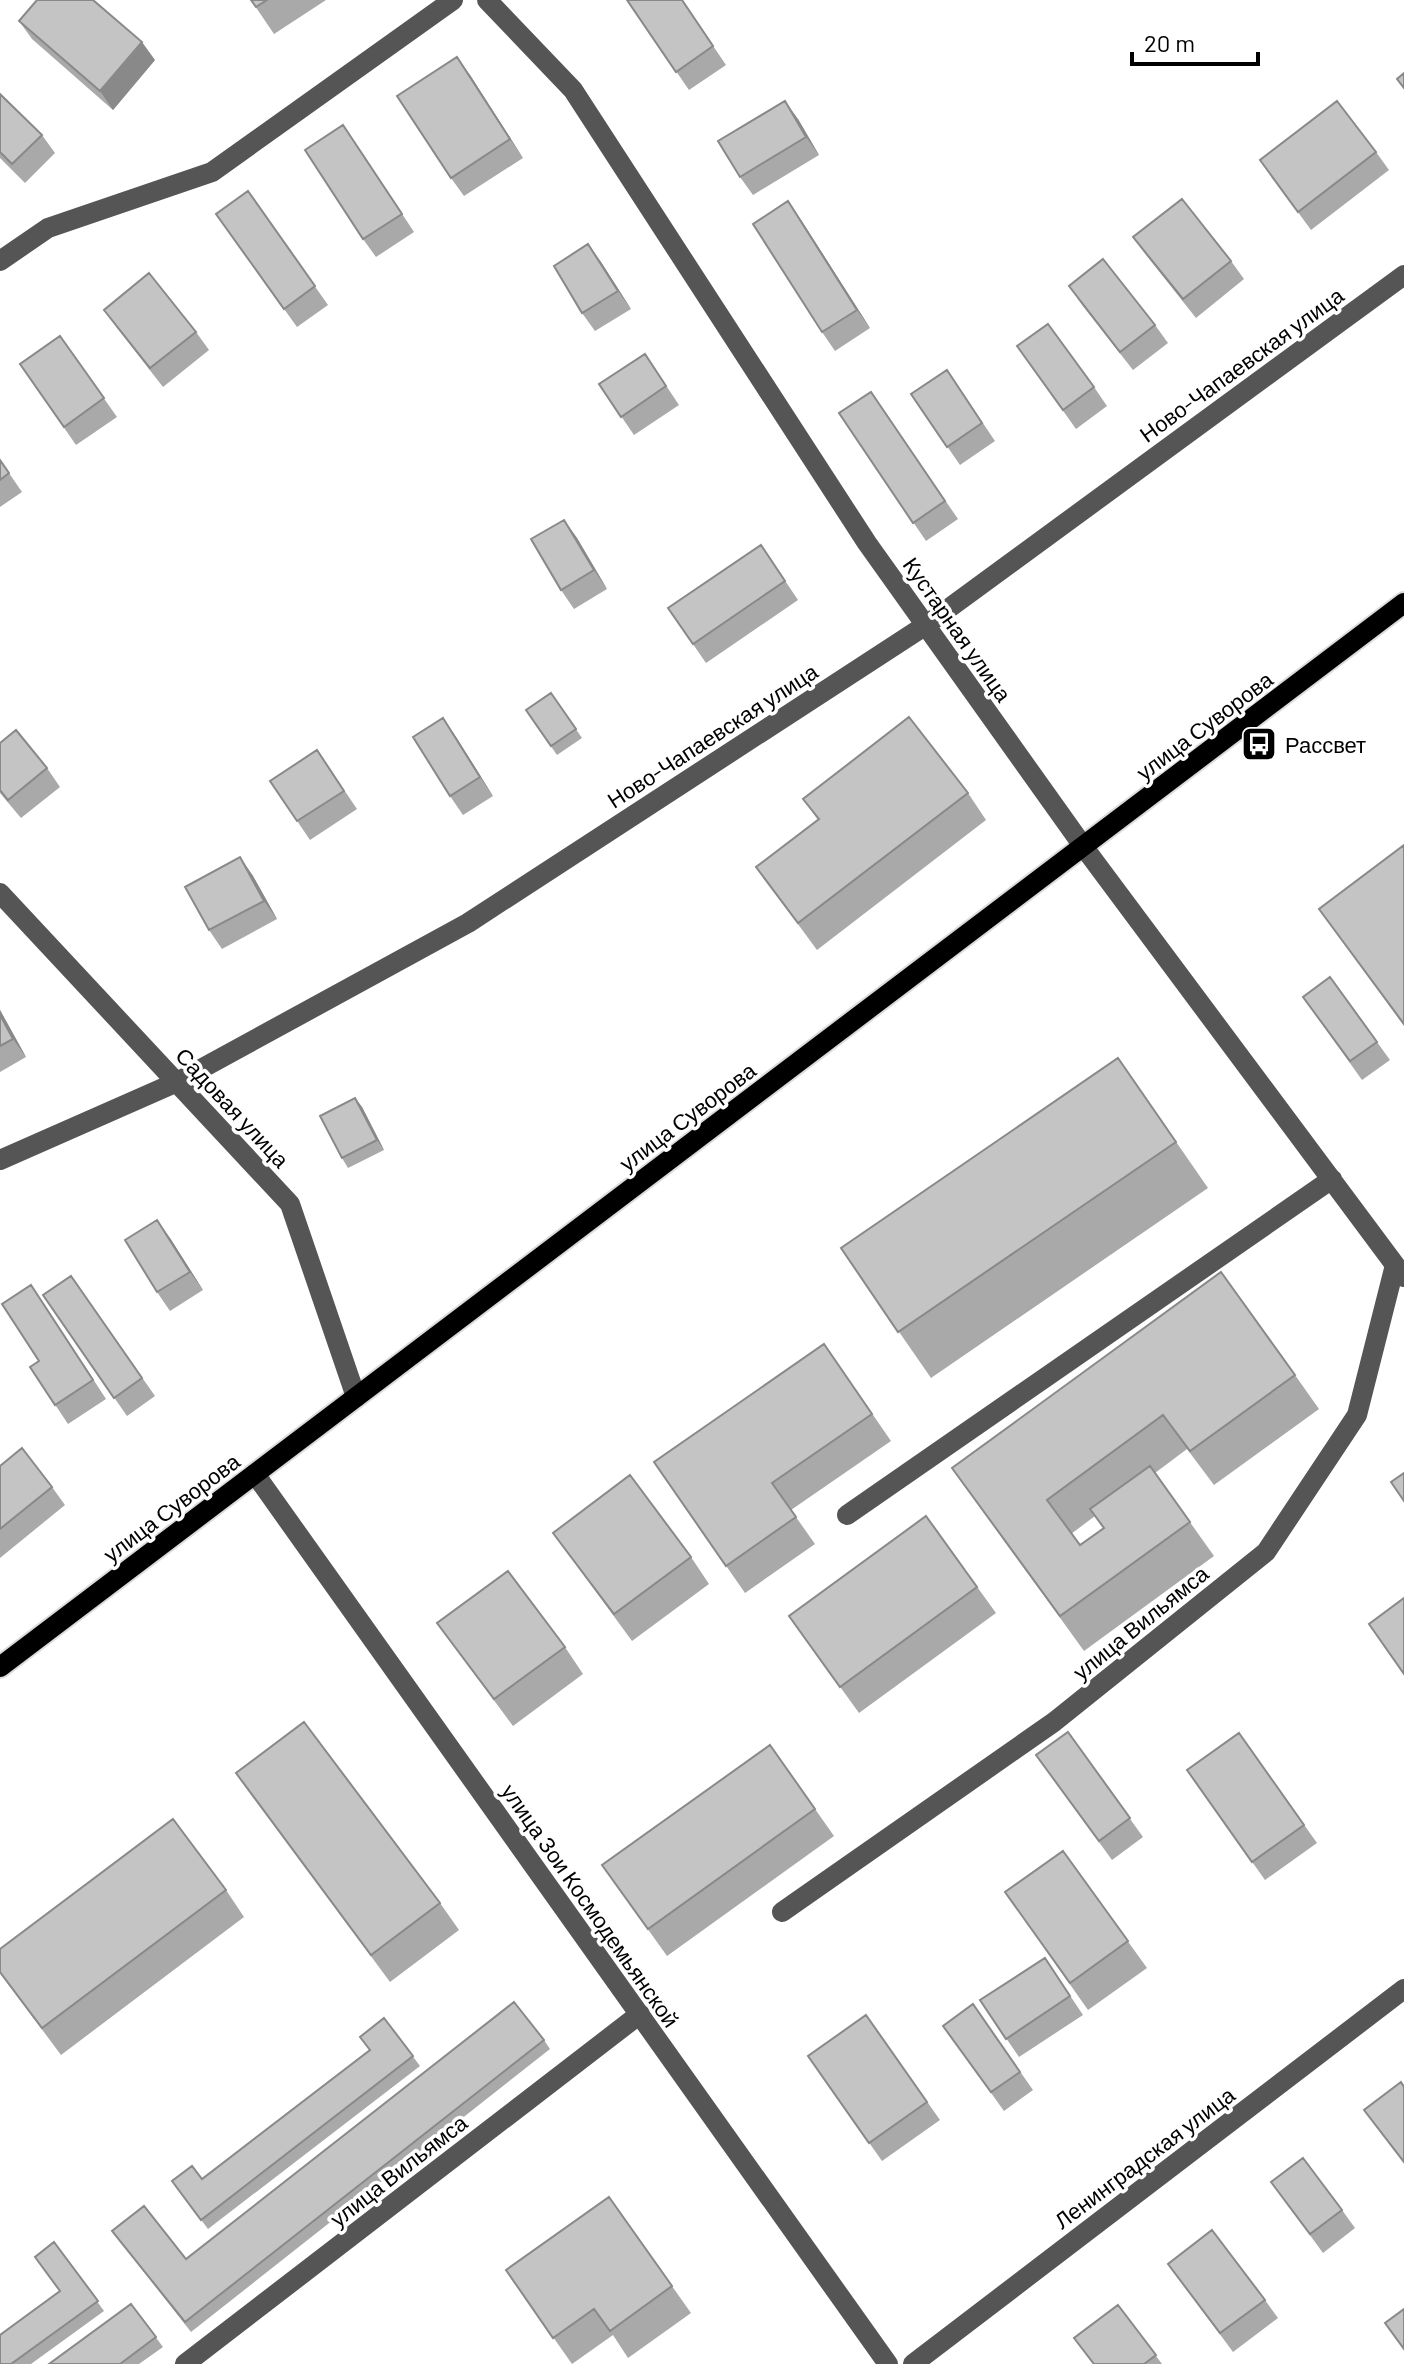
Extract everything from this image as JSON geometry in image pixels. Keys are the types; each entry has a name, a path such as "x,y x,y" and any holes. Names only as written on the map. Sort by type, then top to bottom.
{"main road":[{"name":"улица Суворова","path":"0,1667 1404,603"}],"street":[{"path":"0,261 48,228 212,172 453,0"},
{"name":"Кустарная улица","path":"487,0 573,90 867,543 1083,846 1400,1271"},
{"name":"Ново-Чапаевская улица","path":"0,1160 177,1082 468,923 926,625 1404,275"},
{"name":"Садовая улица","path":"0,893 290,1204 356,1397"},
{"path":"847,1515 1332,1179"},
{"name":"улица Вильямса","path":"782,1912 1054,1722 1266,1552 1357,1415 1400,1271"},
{"name":"улица Зои Космодемьянской","path":"255,1474 888,2364"},
{"name":"Ленинградская улица","path":"913,2364 1404,1989"},
{"name":"улица Вильямса","path":"185,2364 640,2014"}],"building":[{"path":"37,0 93,0 142,42 100,91 19,21"},
{"path":"251,0 267,0 256,7"},
{"path":"627,0 682,0 713,46 676,72"},
{"path":"457,57 510,139 451,178 397,96"},
{"path":"1404,73 1404,88 1397,79"},
{"path":"0,94 42,135 12,164 0,152"},
{"path":"785,101 806,137 740,177 718,141"},
{"path":"1337,101 1376,152 1298,212 1260,160"},
{"path":"343,125 402,214 363,239 305,150"},
{"path":"248,191 315,286 284,309 216,214"},
{"path":"1182,199 1231,261 1183,299 1133,237"},
{"path":"788,201 857,310 822,332 753,224"},
{"path":"588,244 618,291 582,313 554,266"},
{"path":"1103,259 1155,325 1120,352 1069,286"},
{"path":"149,273 196,332 150,368 104,310"},
{"path":"1048,324 1094,387 1063,410 1017,346"},
{"path":"60,336 104,398 64,427 20,364"},
{"path":"645,354 666,386 621,417 599,384"},
{"path":"947,370 982,423 947,447 911,394"},
{"path":"871,392 945,501 913,523 839,413"},
{"path":"0,460 9,473 0,480"},
{"path":"564,520 594,570 561,590 531,539"},
{"path":"761,545 785,581 693,644 668,608"},
{"path":"551,693 576,729 551,746 526,710"},
{"path":"909,717 968,793 798,923 756,867 819,819 803,799"},
{"path":"443,718 480,777 450,796 413,737"},
{"path":"16,730 47,768 8,800 0,790 0,743"},
{"path":"317,750 344,791 297,821 270,781"},
{"path":"1404,845 1404,1024 1319,909"},
{"path":"240,857 264,901 209,930 185,887"},
{"path":"1330,977 1377,1042 1350,1061 1303,997"},
{"path":"0,1015 13,1039 0,1046"},
{"path":"1118,1058 1176,1142 898,1332 841,1248"},
{"path":"355,1098 377,1140 342,1158 320,1116"},
{"path":"157,1220 190,1272 157,1292 125,1240"},
{"path":"1221,1272 1295,1375 1190,1451 1163,1415 1047,1500 1080,1545 1104,1528 1090,1509 1150,1466 1190,1522 1060,1616 952,1468"},
{"path":"71,1276 142,1378 114,1398 43,1295"},
{"path":"31,1285 93,1380 55,1405 30,1367 39,1361 2,1304"},
{"path":"824,1344 872,1414 772,1483 796,1517 726,1566 654,1462"},
{"path":"22,1448 52,1487 0,1529 0,1466"},
{"path":"1404,1473 1404,1501 1391,1482"},
{"path":"630,1475 691,1557 614,1614 553,1533"},
{"path":"926,1516 977,1587 840,1687 789,1616"},
{"path":"508,1571 565,1647 494,1699 437,1623"},
{"path":"1404,1598 1404,1674 1369,1624"},
{"path":"304,1722 440,1903 371,1955 236,1773"},
{"path":"1068,1732 1130,1818 1099,1841 1036,1755"},
{"path":"1239,1733 1304,1825 1252,1862 1187,1770"},
{"path":"770,1745 815,1809 648,1929 602,1865"},
{"path":"173,1819 226,1890 42,2028 0,1972 0,1949"},
{"path":"1063,1851 1128,1941 1070,1983 1005,1892"},
{"path":"1045,1958 1070,1996 1006,2039 980,2000"},
{"path":"514,2002 544,2040 185,2322 112,2231 144,2206 186,2259"},
{"path":"973,2004 1020,2072 991,2092 943,2026"},
{"path":"866,2015 927,2102 869,2143 808,2056"},
{"path":"384,2018 413,2056 201,2220 172,2181 192,2166 202,2179 370,2050 360,2037"},
{"path":"1401,2082 1404,2087 1404,2162 1364,2110"},
{"path":"1303,2158 1342,2210 1310,2234 1271,2182"},
{"path":"609,2197 672,2286 610,2331 594,2309 553,2338 506,2270"},
{"path":"1212,2230 1265,2300 1220,2333 1168,2264"},
{"path":"54,2242 98,2301 11,2364 0,2364 0,2335 60,2291 35,2257"},
{"path":"131,2304 156,2337 120,2364 49,2364"},
{"path":"1118,2305 1156,2355 1144,2364 1094,2364 1074,2338"},
{"path":"1404,2309 1404,2349 1385,2323"}],"place":[{"name":"Рассвет","path":"1259,744"}]}
